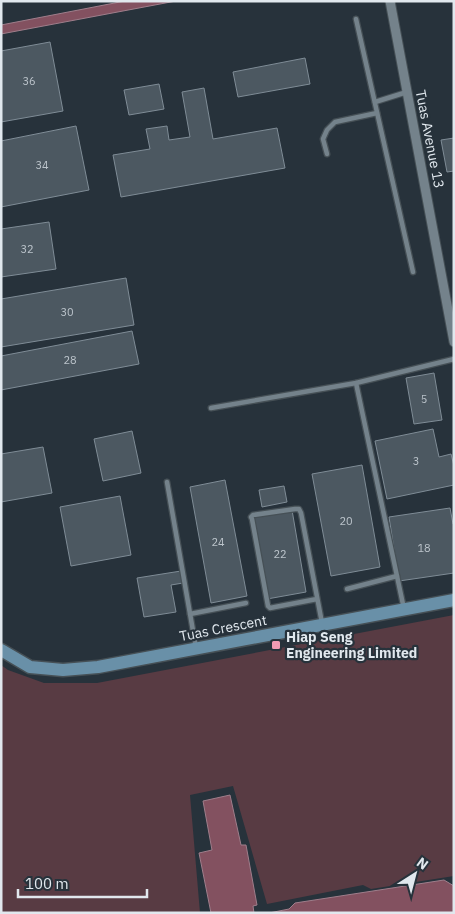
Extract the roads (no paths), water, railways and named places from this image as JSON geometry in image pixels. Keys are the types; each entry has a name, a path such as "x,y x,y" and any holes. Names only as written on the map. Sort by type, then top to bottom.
{"street":[{"name":"Tuas Avenue 13","path":"390,1 450,304 454,342"},
{"name":"Tuas Crescent","path":"1,650 30,667 63,670 98,667 328,627 454,600"}],"lane":[{"path":"356,19 413,272"},
{"path":"375,102 407,92"},
{"path":"327,154 323,139 326,130 335,122 377,113"},
{"path":"211,408 356,382 454,359"},
{"path":"356,382 404,610"},
{"path":"167,482 196,649"},
{"path":"317,598 270,608 268,606 252,519 253,515 299,510 317,598 328,627"},
{"path":"348,588 397,576"},
{"path":"190,614 246,603"}],"place":[{"name":"Hiap Seng Engineering Limited","path":"276,645"}]}
